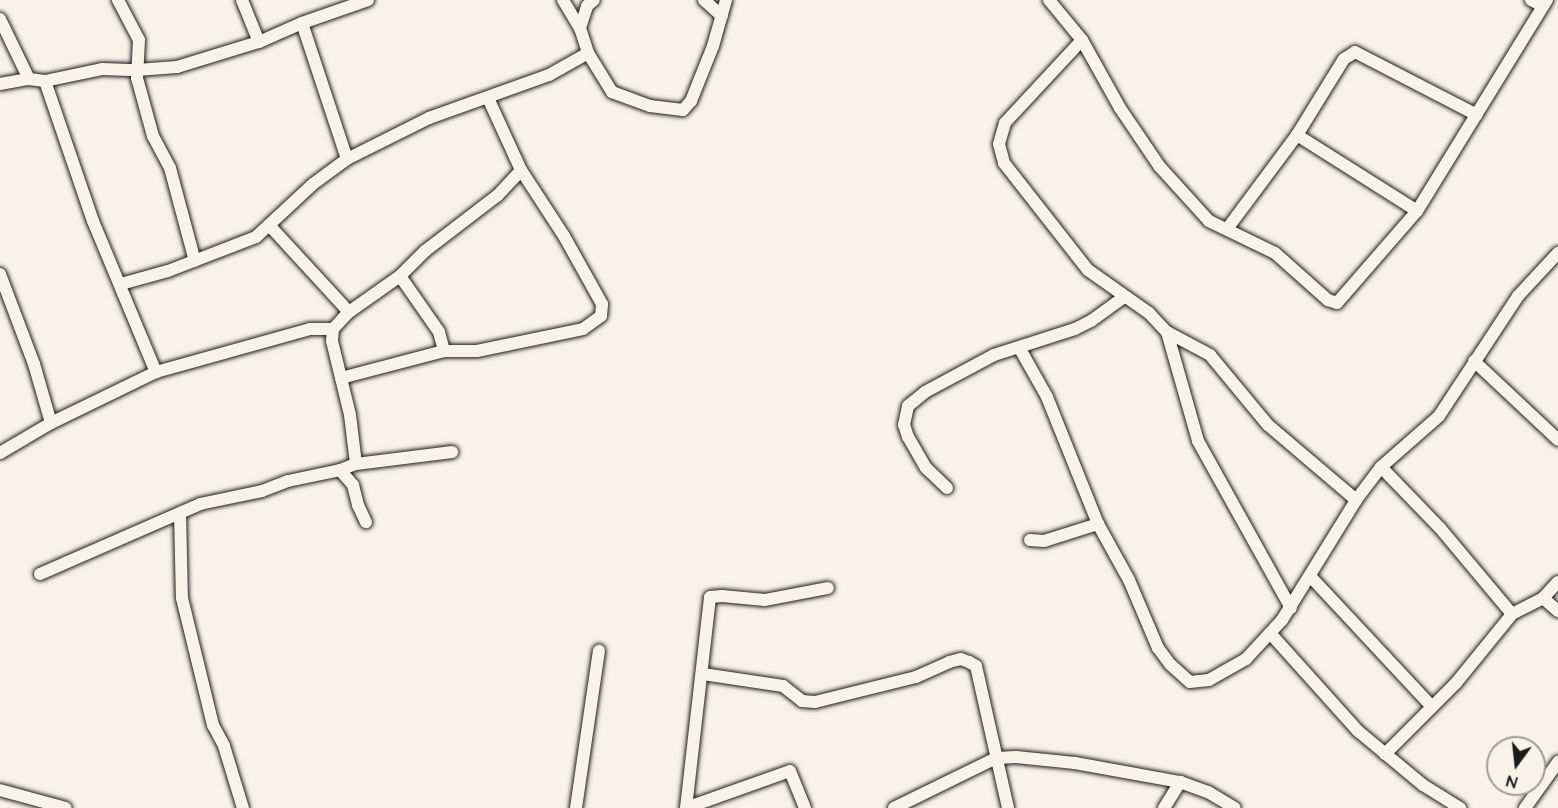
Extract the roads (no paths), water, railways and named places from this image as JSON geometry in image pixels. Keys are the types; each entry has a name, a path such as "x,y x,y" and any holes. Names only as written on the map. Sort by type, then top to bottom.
{"street":[{"path":"118,0 139,40 137,78 153,136 170,168 195,261"},
{"path":"242,0 260,42"},
{"path":"0,84 29,79 45,81 102,69 177,68 260,42 302,23 368,0"},
{"path":"563,0 580,28 588,53 612,92 650,106 683,110 691,101 726,0"},
{"path":"580,28 587,6 594,0"},
{"path":"704,0 722,16"},
{"path":"1050,0 1082,40 1120,108 1160,167 1209,221 1275,253 1328,300 1337,303 1416,211 1545,3 1532,0"},
{"path":"0,19 29,79"},
{"path":"302,23 347,159"},
{"path":"1082,40 1005,123 999,144 1004,163 1078,260 1149,313 1167,332 1209,355 1268,425 1356,501"},
{"path":"1227,229 1297,135 1344,59 1355,52 1477,114"},
{"path":"121,284 195,261 256,237 314,184 347,159 429,118 549,75 588,53"},
{"path":"45,81 93,221 156,372"},
{"path":"341,378 444,351 477,351 583,329 601,316 602,304 564,236 521,170 488,98"},
{"path":"1297,135 1416,211"},
{"path":"356,464 350,415 332,342 333,329 349,312 400,276 425,251 498,195 521,170"},
{"path":"269,225 349,312"},
{"path":"1020,349 1047,397 1098,524 1129,580 1158,648 1171,665 1190,682 1209,680 1246,659 1291,608 1356,501 1381,467 1439,416 1518,296 1558,253"},
{"path":"0,274 34,364 51,423"},
{"path":"400,276 439,332 444,351"},
{"path":"947,488 926,468 908,437 904,425 908,406 925,392 994,355 1020,349 1091,321 1125,297"},
{"path":"0,453 51,423 156,372 310,329 333,329"},
{"path":"1167,332 1198,441 1291,608"},
{"path":"1474,361 1558,440"},
{"path":"40,574 200,504 340,470 356,464 452,452"},
{"path":"1381,467 1440,528 1512,614"},
{"path":"340,470 354,485 358,505 366,522"},
{"path":"180,513 182,598 213,725 224,746 243,808"},
{"path":"1030,540 1044,541 1098,524"},
{"path":"1310,576 1432,707"},
{"path":"1385,754 1456,683 1512,614 1543,598 1558,582"},
{"path":"805,808 790,771 686,808 703,674 706,609 710,597 765,600 828,588"},
{"path":"1543,598 1558,610"},
{"path":"1270,633 1358,731 1423,785 1460,808"},
{"path":"576,808 599,651"},
{"path":"703,674 783,686 802,701 815,702 916,677 961,659 976,666 1008,808"},
{"path":"894,808 996,758 1016,757 1075,763 1180,782 1208,792 1235,808"},
{"path":"1525,808 1558,762"},
{"path":"1164,808 1180,782"},
{"path":"0,790 66,808"}]}
